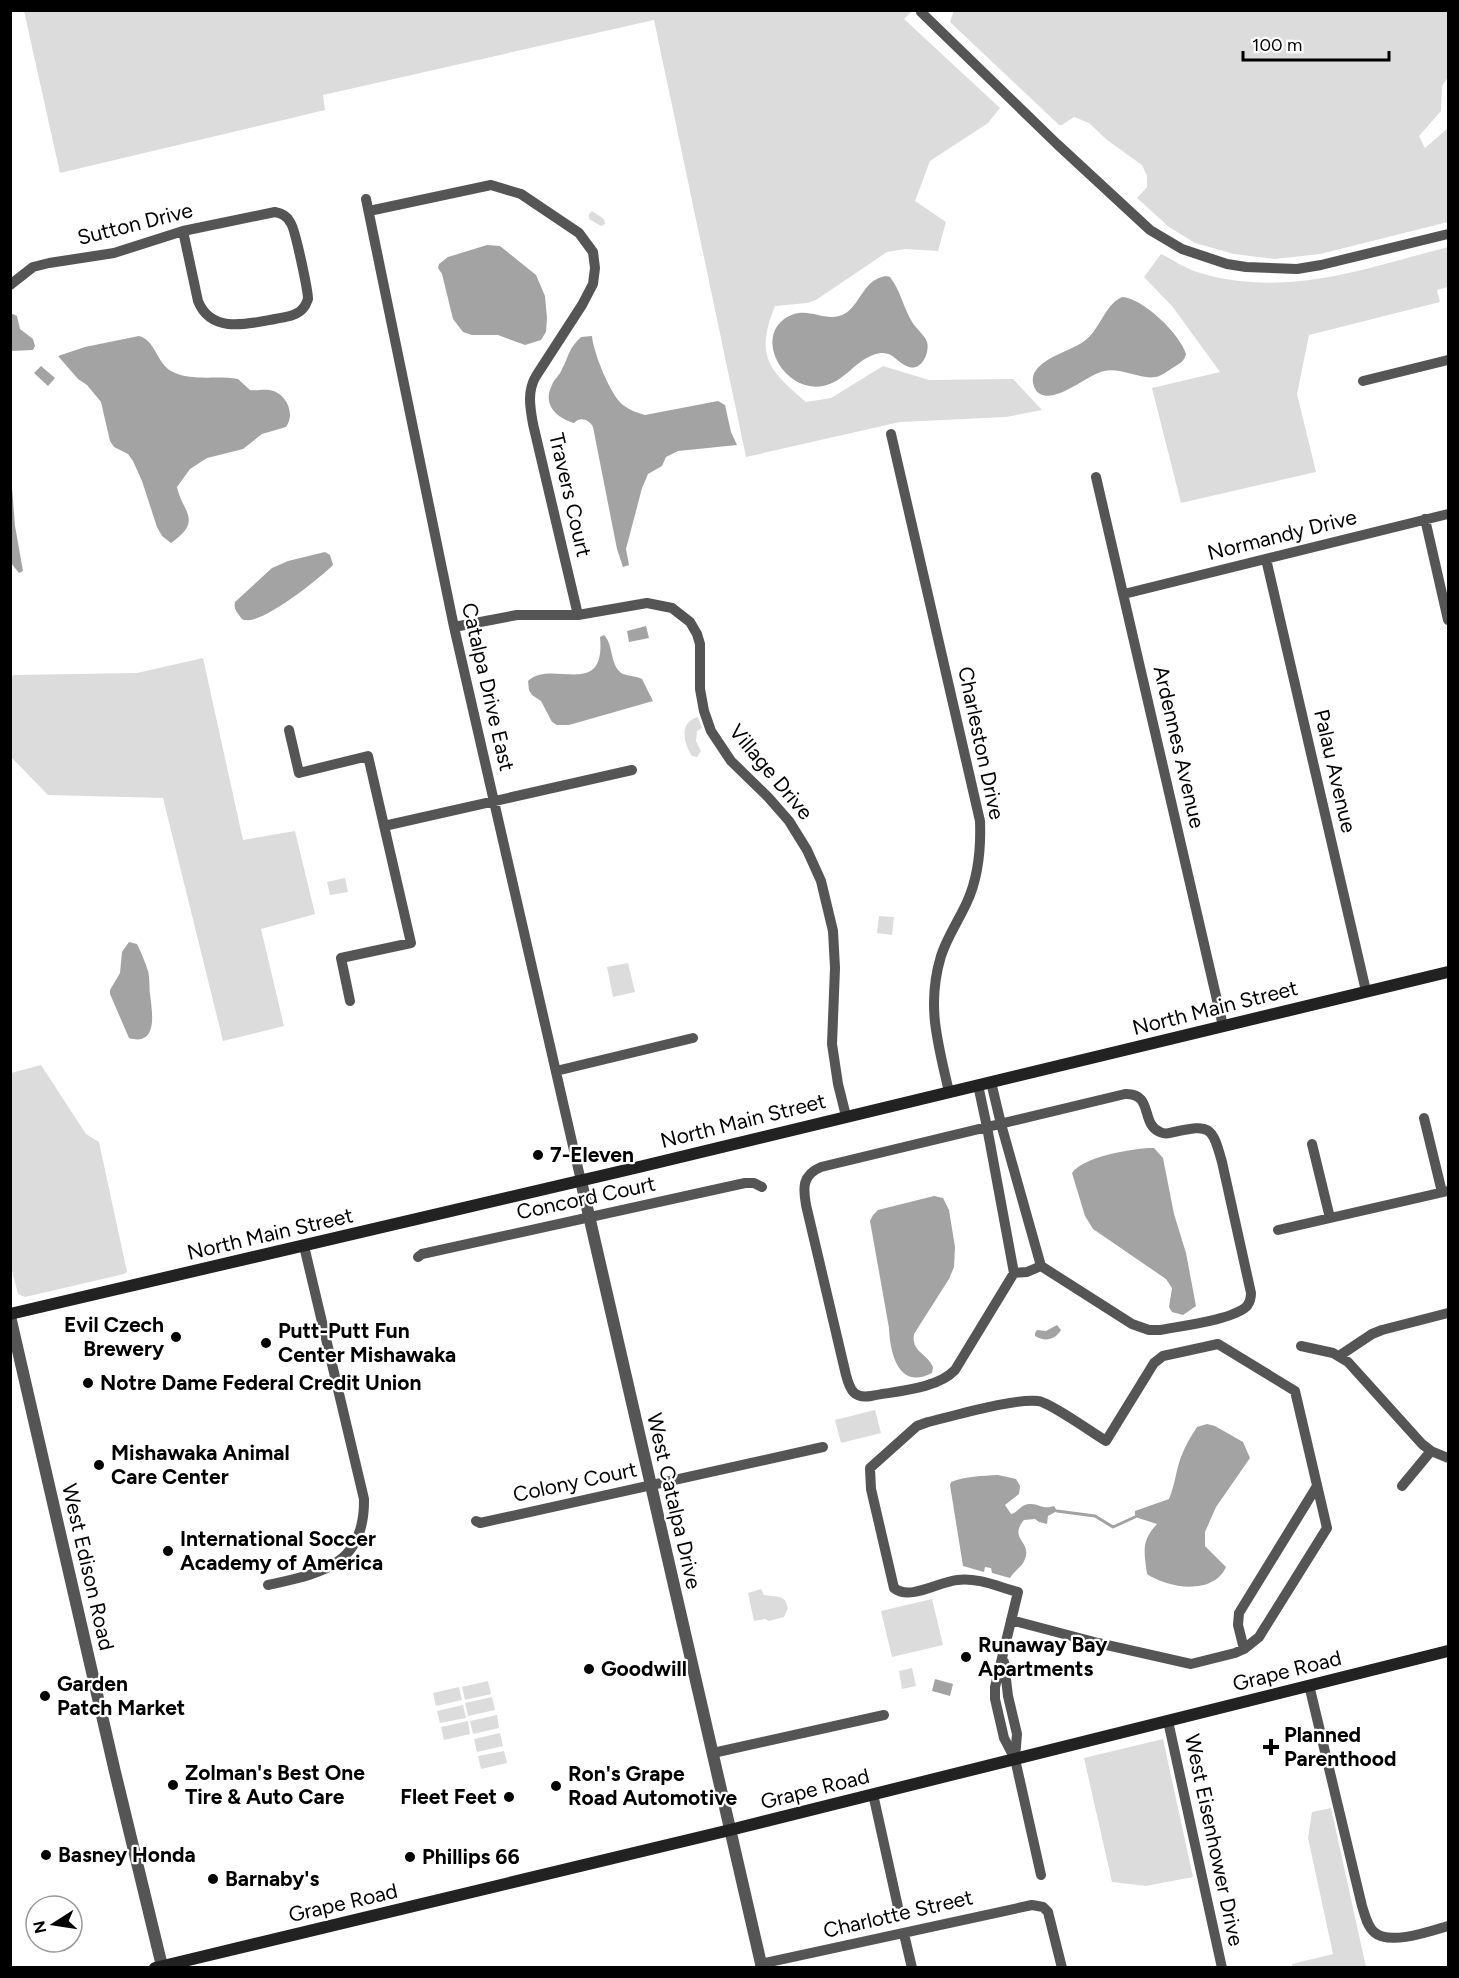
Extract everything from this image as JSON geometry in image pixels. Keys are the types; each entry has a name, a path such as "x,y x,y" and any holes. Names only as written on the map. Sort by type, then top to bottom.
{"main road":[{"name":"North Main Street","path":"10,1315 1449,972"},
{"name":"Grape Road","path":"160,1967 730,1830 1449,1651"}],"street":[{"path":"921,12 1057,144 1150,230 1182,249 1227,264 1297,269 1449,234"},
{"name":"Travers Court","path":"369,211 491,185 521,194 552,213 586,240 593,252 595,277 590,292 531,384 530,408 578,615"},
{"name":"Catalpa Drive East","path":"366,199 454,627 581,1180"},
{"name":"Sutton Drive","path":"10,285 33,267 114,253 183,231 275,212 285,216 293,226 308,299 305,306 299,312 279,318 238,326 222,323 206,315 198,301 183,231"},
{"path":"1363,381 1449,360"},
{"name":"Charleston Drive","path":"891,434 980,820 980,852 973,888 945,943 936,974 933,1014 949,1092"},
{"name":"Ardennes Avenue","path":"1096,477 1223,1026"},
{"name":"Normandy Drive","path":"1124,594 1449,514"},
{"path":"1425,519 1449,620"},
{"name":"Palau Avenue","path":"1266,559 1366,991"},
{"name":"Village Drive","path":"454,627 517,615 578,615 637,604 660,604 681,614 690,622 700,644 702,701 711,731 731,762 768,797 789,821 807,850 821,881 833,931 835,968 832,1044 846,1116"},
{"path":"289,730 299,773 368,756 411,943 341,958 350,1001"},
{"path":"384,826 632,770"},
{"path":"556,1071 693,1038"},
{"path":"978,1085 987,1127 1014,1273 948,1378 871,1396 863,1397 852,1392 806,1205 803,1187 805,1180 813,1170 987,1127 1000,1124 1131,1094 1143,1101 1151,1124 1160,1132 1165,1134 1194,1127 1210,1131 1222,1162 1251,1293 1250,1302 1237,1313 1160,1330 1149,1330 1132,1324 1041,1266 1000,1124 991,1082"},
{"path":"1278,1230 1445,1191 1424,1118"},
{"path":"1312,1144 1330,1218"},
{"name":"West Catalpa Drive","path":"581,1180 761,1966"},
{"name":"Concord Court","path":"418,1257 422,1254 745,1183 762,1186"},
{"path":"268,1585 313,1575 334,1565 344,1557 356,1539 364,1515 364,1499 304,1246"},
{"path":"1014,1273 1027,1272 1041,1266"},
{"path":"1339,1356 1382,1330 1449,1313"},
{"name":"West Edison Road","path":"10,1315 160,1967"},
{"path":"1011,1620 1191,1664 1244,1649 1259,1637 1327,1528 1295,1391 1218,1344 1163,1356 1154,1363 1106,1441 1044,1402 1009,1404 917,1426 870,1468 869,1476 888,1568 894,1587 899,1592 909,1592 959,1580 986,1583 1018,1592 1011,1620 1004,1648 1004,1671 1017,1734 1015,1759 1041,1875"},
{"path":"1301,1346 1339,1356 1348,1362 1411,1433 1431,1450 1449,1458"},
{"name":"Colony Court","path":"476,1521 480,1523 823,1447"},
{"path":"1402,1486 1431,1450"},
{"path":"1244,1649 1238,1625 1239,1613 1317,1486"},
{"path":"1309,1685 1366,1919 1375,1933 1391,1938 1449,1926"},
{"path":"713,1753 884,1714"},
{"name":"West Eisenhower Drive","path":"1168,1721 1222,1968"},
{"path":"873,1794 898,1907"},
{"name":"Charlotte Street","path":"761,1966 1024,1905 1037,1905 1044,1908 1051,1919 1062,1968"},
{"path":"904,1934 912,1968"}],"shaded area":[{"path":"954,10 1448,11 1448,77 1442,86 1441,111 1419,136 1425,148 1448,128 1448,222 1320,254 1275,259 1234,254 1195,243 1169,227 1137,198 1147,187 1147,176 1142,165 1107,140 1089,123 1074,117 1059,125 950,22"},
{"path":"24,11 912,11 904,19 1000,108 988,123 930,161 915,201 946,222 938,251 905,249 887,252 816,300 775,306 766,337 769,360 782,380 806,402 831,398 883,366 929,380 1013,379 1042,410 1006,417 900,422 746,457 654,20 323,95 325,110 60,173"},
{"path":"592,211 604,219 605,224 601,226 589,219"},
{"path":"487,245 500,246 536,275 545,296 547,318 546,332 541,340 525,345 498,335 472,335 463,332 453,319 442,274 438,268 439,264 448,257"},
{"path":"1448,247 1448,287 1437,290 1440,302 1309,335 1297,394 1316,472 1181,503 1152,388 1220,372 1172,306 1144,277 1161,254 1194,271 1227,279 1259,283 1322,278"},
{"path":"886,276 890,277 894,283 911,320 927,342 926,355 918,366 909,367 889,354 880,353 866,358 837,380 823,386 808,386 795,380 784,371 776,359 773,346 774,333 781,322 800,313 833,317 846,313 871,283"},
{"path":"1122,297 1131,299 1150,310 1169,327 1186,354 1183,360 1159,376 1147,377 1111,370 1097,374 1055,395 1047,396 1039,393 1033,383 1033,375 1037,369 1051,358 1077,346 1089,337 1111,306"},
{"path":"11,315 17,316 20,329 33,339 35,346 33,350 11,351"},
{"path":"139,336 149,342 171,371 195,377 238,379 250,390 275,392 288,404 290,416 286,427 262,434 243,449 207,458 190,469 177,487 189,522 181,535 171,543 162,536 157,527 133,461 128,454 114,447 110,441 101,402 58,356 85,347"},
{"path":"592,336 603,373 613,393 623,405 645,415 718,401 725,405 731,432 737,445 678,451 666,457 662,466 648,474 642,488 626,549 629,565 623,567 617,549 593,427 585,420 574,423 562,418 552,409 549,398 553,383 573,346 581,337"},
{"path":"41,366 55,378 48,386 34,373"},
{"path":"10,461 15,526 23,571 19,573 11,563"},
{"path":"325,552 330,555 333,565 305,589 278,607 254,619 246,620 240,617 235,609 235,602 272,568 288,561"},
{"path":"646,626 649,638 629,642 627,631"},
{"path":"604,635 609,643 616,667 624,674 642,679 653,701 569,725 557,725 552,722 541,701 532,695 528,681 538,675 586,673 595,668 600,656 600,637"},
{"path":"203,658 243,840 295,831 315,914 261,929 284,1026 223,1041 163,798 48,795 11,757 10,683 13,675 137,673"},
{"path":"698,717 702,728 697,731 696,741 701,751 697,757 692,756 689,751 684,733 688,723"},
{"path":"345,878 348,892 330,895 327,882"},
{"path":"879,916 894,917 892,935 877,933"},
{"path":"129,942 137,944 149,976 152,1026 145,1037 139,1039 129,1038 110,994 120,973 122,952"},
{"path":"628,963 635,992 613,997 607,967"},
{"path":"41,1065 86,1134 99,1142 127,1272 25,1297 18,1294 11,1267 11,1073"},
{"path":"1154,1148 1163,1158 1174,1214 1186,1253 1196,1306 1183,1315 1172,1312 1169,1307 1172,1288 1166,1279 1093,1229 1085,1216 1072,1173 1078,1167 1095,1159"},
{"path":"934,1196 943,1198 949,1210 955,1247 954,1267 949,1279 914,1334 915,1345 930,1362 933,1367 932,1373 911,1377 898,1366 891,1348 870,1221 878,1210"},
{"path":"1057,1325 1061,1330 1053,1338 1042,1339 1035,1336 1037,1330 1046,1331"},
{"path":"875,1410 881,1433 841,1443 835,1420"},
{"path":"1207,1424 1243,1442 1250,1458 1216,1507 1205,1532 1205,1546 1226,1567 1212,1582 1190,1587 1178,1586 1147,1574 1146,1541 1157,1524 1135,1517 1135,1511 1169,1499 1186,1445 1197,1427"},
{"path":"998,1475 1016,1479 1020,1486 1019,1494 1005,1505 1011,1514 1029,1504 1054,1506 1057,1511 1048,1516 1047,1524 1035,1519 1024,1520 1018,1532 1026,1548 1025,1559 1010,1578 992,1573 991,1568 985,1567 984,1572 963,1566 950,1485 951,1482 962,1479"},
{"path":"761,1589 764,1595 785,1600 788,1608 784,1617 769,1621 765,1619 754,1621 748,1593"},
{"path":"932,1599 943,1645 892,1657 881,1611"},
{"path":"912,1668 916,1686 902,1689 899,1671"},
{"path":"935,1679 953,1684 950,1696 932,1691"},
{"path":"488,1681 491,1694 465,1700 462,1687"},
{"path":"459,1687 462,1700 436,1706 433,1693"},
{"path":"492,1697 495,1710 468,1716 465,1703"},
{"path":"463,1705 466,1718 440,1723 437,1711"},
{"path":"497,1715 499,1728 473,1734 470,1721"},
{"path":"468,1721 470,1734 444,1740 441,1727"},
{"path":"500,1733 503,1746 477,1752 474,1739"},
{"path":"1163,1739 1193,1877 1146,1886 1112,1882 1084,1758"},
{"path":"504,1751 507,1763 481,1769 478,1756"},
{"path":"1331,1808 1366,1967 1292,1967 1292,1964 1333,1954 1308,1838 1312,1812"}],"waterway":[{"path":"1057,1511 1095,1516 1113,1527 1135,1517"}],"place":[{"name":"7-Eleven","path":"538,1155"},
{"name":"Evil Czech Brewery","path":"176,1337"},
{"name":"Putt-Putt Fun Center Mishawaka","path":"266,1343"},
{"name":"Notre Dame Federal Credit Union","path":"88,1383"},
{"name":"Mishawaka Animal Care Center","path":"99,1465"},
{"name":"International Soccer Academy of America","path":"168,1551"},
{"name":"Runaway Bay Apartments","path":"966,1657"},
{"name":"Goodwill","path":"589,1669"},
{"name":"Garden Patch Market","path":"45,1696"},
{"name":"Planned Parenthood","path":"1271,1747"},
{"name":"Zolman's Best One Tire & Auto Care","path":"173,1785"},
{"name":"Ron's Grape Road Automotive","path":"556,1786"},
{"name":"Fleet Feet","path":"509,1797"},
{"name":"Basney Honda","path":"46,1855"},
{"name":"Phillips 66","path":"410,1857"},
{"name":"Barnaby's","path":"213,1879"}]}
